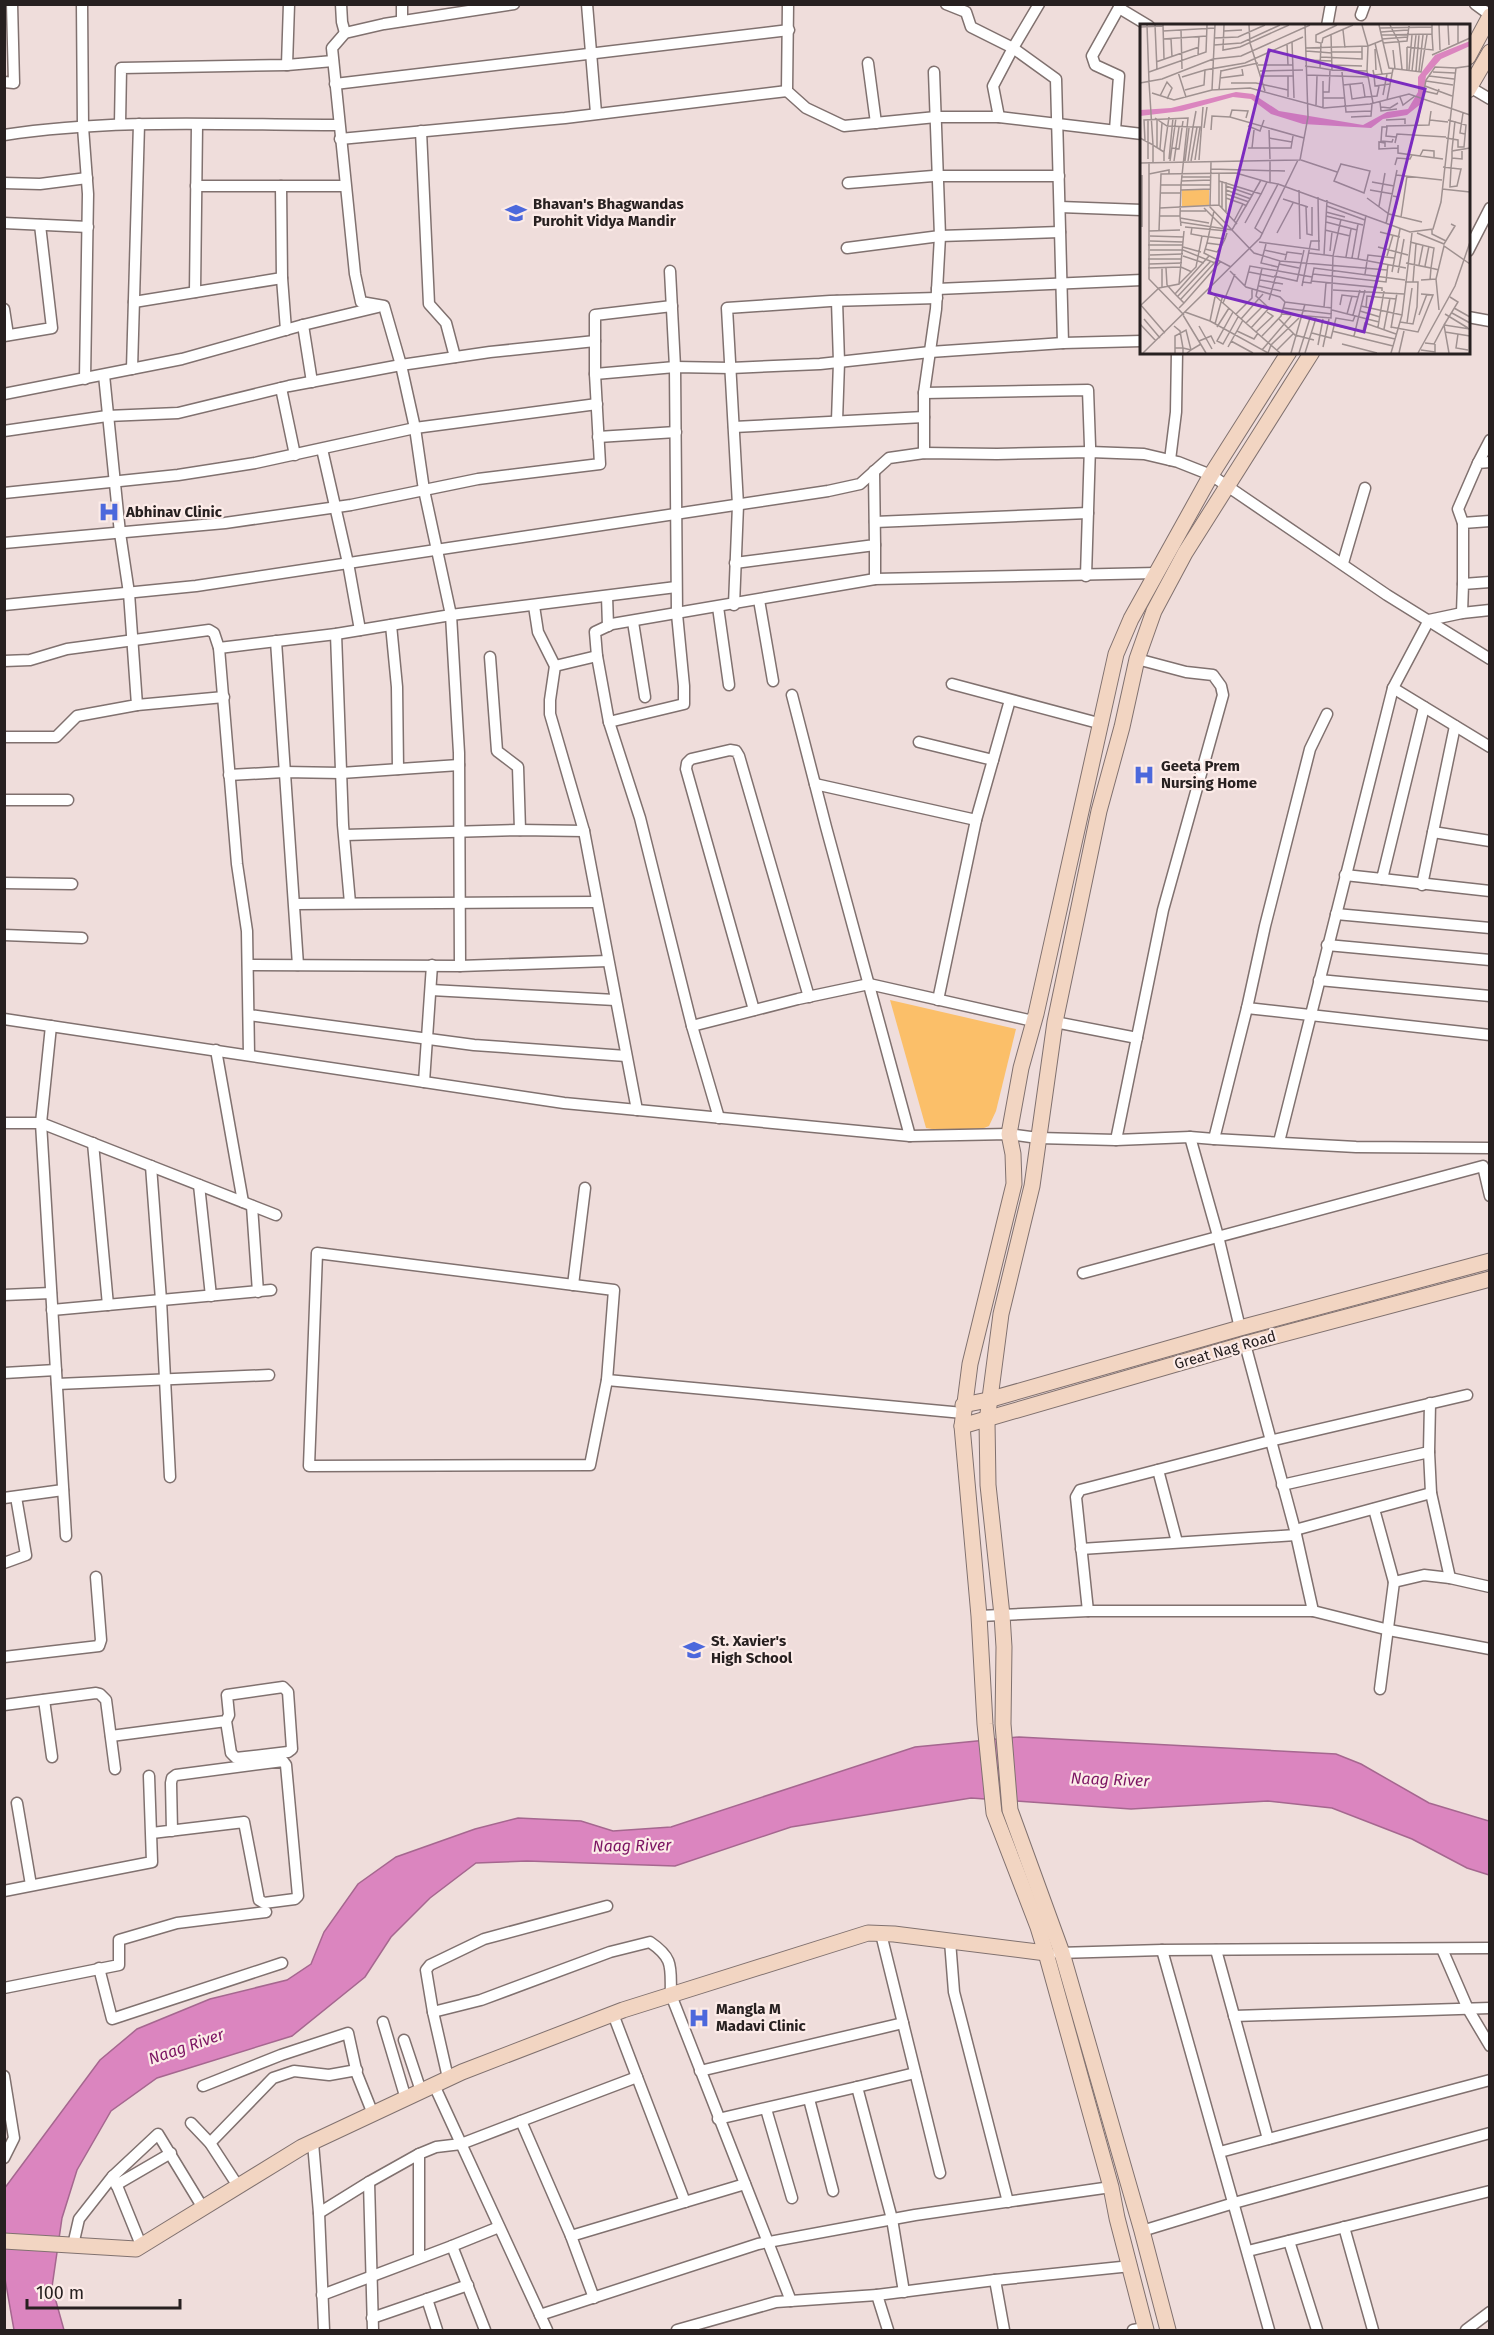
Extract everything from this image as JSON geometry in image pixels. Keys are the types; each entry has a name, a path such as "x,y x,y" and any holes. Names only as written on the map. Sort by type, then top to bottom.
{"street":[{"path":"4,82 14,83 12,4"},
{"path":"82,4 83,127 88,227 85,379"},
{"path":"287,65 289,4"},
{"path":"341,4 345,33"},
{"path":"402,4 402,21"},
{"path":"384,306 361,302 355,274 338,125 332,48 345,33 464,8 514,4"},
{"path":"587,4 596,113"},
{"path":"787,91 788,4"},
{"path":"946,4 968,8 971,27 1012,48 1056,79 1063,342"},
{"path":"999,117 993,86 1012,48 1040,4"},
{"path":"1327,24 1331,4"},
{"path":"1470,53 1490,16 1475,4"},
{"path":"1114,130 1119,76 1095,64 1092,56 1120,6 1146,24"},
{"path":"335,84 789,30"},
{"path":"1470,86 1490,52"},
{"path":"120,124 122,68 287,65 333,60"},
{"path":"868,63 876,123"},
{"path":"924,453 924,393 937,293 940,236 934,72"},
{"path":"1470,89 1490,99"},
{"path":"340,139 787,91 806,108 844,126 936,117 999,117 1140,134"},
{"path":"4,135 120,124 338,125"},
{"path":"132,369 139,124"},
{"path":"195,292 197,125"},
{"path":"422,131 429,304 446,322 455,357"},
{"path":"848,183 938,176 1059,176"},
{"path":"4,183 40,184 87,178"},
{"path":"196,186 345,186"},
{"path":"281,186 282,278 286,330"},
{"path":"1060,207 1140,210"},
{"path":"1470,247 1490,208"},
{"path":"4,223 88,227"},
{"path":"4,309 6,335 52,328 40,225"},
{"path":"847,248 940,236 1060,232"},
{"path":"609,722 684,704 676,587 675,367 670,271"},
{"path":"134,302 282,278"},
{"path":"734,605 738,505 727,308 1061,282 1140,280"},
{"path":"837,301 839,362 837,421"},
{"path":"4,394 182,359 303,325 384,306"},
{"path":"384,306 401,365 415,428 424,490 451,615 459,765 460,966"},
{"path":"4,543 225,523 336,507 478,479 600,464 595,374 595,315 672,306"},
{"path":"1470,316 1490,321"},
{"path":"303,325 312,382"},
{"path":"4,431 107,416 178,413 281,388 401,365 595,341"},
{"path":"595,374 675,367 732,368 839,362 930,352 1063,342 1140,341"},
{"path":"1170,460 1176,412 1178,354"},
{"path":"1141,2330 1131,2266 1046,1953 994,1813 985,1724 963,1415 970,1364 1014,1184 1013,1154 1009,1134 1022,1068 1102,724 1116,654 1131,619 1211,475 1288,354"},
{"path":"1168,2331 1142,2230 1062,1953 1010,1810 1003,1724 1002,1615 988,1485 988,1400 1001,1314 1032,1186 1055,1022 1099,812 1137,659 1154,611 1185,553 1311,354"},
{"path":"104,375 114,482 129,593 137,705"},
{"path":"281,388 295,455"},
{"path":"924,393 1088,390 1090,452 1086,576"},
{"path":"4,493 178,475 295,455 415,428 597,404"},
{"path":"734,427 924,417"},
{"path":"598,437 675,432"},
{"path":"1462,613 1463,523 1458,509 1484,463 1490,440"},
{"path":"322,449 348,563 360,630"},
{"path":"4,605 196,586 738,505 860,484 889,458 924,453 1090,452 1144,454 1170,460 1211,475 1387,595 1490,659"},
{"path":"874,471 875,579"},
{"path":"1343,563 1365,488"},
{"path":"875,522 1088,513"},
{"path":"1463,523 1490,520"},
{"path":"735,563 875,545"},
{"path":"720,1118 692,1026 640,818 609,722 595,632 608,626 875,579 1157,573"},
{"path":"1463,584 1490,582"},
{"path":"219,648 336,634 451,615 676,587"},
{"path":"607,596 608,626"},
{"path":"759,600 773,681"},
{"path":"534,606 538,632 555,666 550,714 584,831 637,1110"},
{"path":"718,608 729,685"},
{"path":"1429,620 1490,610"},
{"path":"1279,1142 1393,688 1429,620"},
{"path":"633,622 645,698"},
{"path":"391,626 397,687 398,769"},
{"path":"4,662 30,660 67,650 209,630 214,633 219,648 237,864 247,931 249,1055"},
{"path":"336,634 343,825 350,903"},
{"path":"276,641 298,964"},
{"path":"555,666 597,656"},
{"path":"490,657 497,751 518,766 520,830"},
{"path":"1116,1140 1163,910 1223,695 1221,686 1213,675 1186,672 1137,659"},
{"path":"952,684 1102,724"},
{"path":"1393,688 1490,747"},
{"path":"792,695 910,1136"},
{"path":"4,737 56,737 76,716 137,705 224,697"},
{"path":"938,1000 976,820 1010,700"},
{"path":"1382,879 1424,707"},
{"path":"1214,1139 1310,749 1327,714"},
{"path":"1422,885 1455,726"},
{"path":"919,742 993,760"},
{"path":"754,1010 686,769 687,763 692,759 730,750 739,756 809,997"},
{"path":"229,775 284,772 341,773 459,765"},
{"path":"815,784 976,820"},
{"path":"4,800 68,800"},
{"path":"345,835 520,830 584,831"},
{"path":"1433,832 1490,841"},
{"path":"1345,875 1490,891"},
{"path":"4,883 72,884"},
{"path":"295,904 597,902"},
{"path":"1336,914 1490,928"},
{"path":"4,935 82,938"},
{"path":"1328,945 1490,960"},
{"path":"248,965 460,966 608,962"},
{"path":"424,1082 432,965"},
{"path":"1318,980 1490,996"},
{"path":"692,1026 869,984 1033,1021"},
{"path":"431,990 615,1000"},
{"path":"1247,1008 1309,1017 1490,1035"},
{"path":"249,1015 427,1040 626,1056"},
{"path":"4,1020 564,1103 910,1136 1009,1134 1038,1138 1116,1140 1190,1137 1356,1147 1485,1148 1484,1166 1490,1196"},
{"path":"1055,1022 1137,1038"},
{"path":"51,1026 40,1123 66,1536"},
{"path":"216,1050 248,1204 258,1292"},
{"path":"4,1123 40,1123 276,1215"},
{"path":"1190,1137 1296,1533 1313,1611"},
{"path":"93,1143 108,1305"},
{"path":"151,1166 161,1300 170,1477"},
{"path":"1083,1273 1484,1166"},
{"path":"199,1185 211,1296"},
{"path":"573,1285 585,1188"},
{"path":"317,1253 614,1290 607,1380 590,1465 309,1466 317,1253"},
{"name":"Great Nag Road","path":"963,1415 988,1400 1240,1328 1490,1262"},
{"name":"Great Nag Road","path":"963,1415 987,1421 1031,1405 1245,1344 1490,1279"},
{"path":"52,1310 271,1290"},
{"path":"4,1295 51,1293"},
{"path":"4,1373 56,1370"},
{"path":"57,1384 269,1375"},
{"path":"607,1380 963,1415"},
{"path":"1088,1611 1076,1497 1080,1491 1270,1441 1467,1395"},
{"path":"1430,1403 1431,1493 1450,1578"},
{"path":"1282,1485 1429,1452"},
{"path":"1158,1470 1177,1542"},
{"path":"4,1498 63,1490"},
{"path":"1081,1549 1296,1533 1431,1493"},
{"path":"4,1563 26,1555 16,1497"},
{"path":"1374,1509 1394,1582 1380,1689"},
{"path":"1394,1582 1424,1575 1490,1587"},
{"path":"4,1657 99,1646 101,1640 96,1578"},
{"path":"979,1616 1088,1611 1313,1611 1389,1630 1490,1649"},
{"path":"283,1687 288,1692 292,1749 288,1752 236,1758 231,1753 226,1721 229,1715 227,1695 283,1687"},
{"path":"4,1705 100,1694 106,1700 115,1768"},
{"path":"44,1700 52,1757"},
{"path":"111,1736 226,1721"},
{"path":"152,1833 172,1831 244,1822 259,1900 264,1903 295,1899 298,1896 286,1765 283,1761 176,1774 171,1783 172,1831"},
{"path":"4,1891 152,1862 149,1776"},
{"path":"17,1803 32,1886"},
{"path":"448,2078 426,1970 430,1965 484,1939 608,1906"},
{"path":"4,1988 119,1965 119,1940 177,1923 266,1912"},
{"path":"4,2241 136,2248 302,2147 448,2078 613,2014 868,1934 1046,1953 1490,1948"},
{"path":"881,1934 940,2173"},
{"path":"950,1941 954,1992 1008,2202"},
{"path":"433,2012 481,2000 610,1952 650,1942 661,1949 669,1959 671,1995 791,2301"},
{"path":"1442,1949 1468,2009 1490,2046"},
{"path":"1162,1950 1269,2331"},
{"path":"1216,1950 1268,2139"},
{"path":"99,1968 112,2019 282,1963"},
{"path":"1234,2016 1490,2008"},
{"path":"613,2014 685,2202"},
{"path":"383,2022 406,2099"},
{"path":"700,2071 903,2023"},
{"path":"203,2086 281,2055 348,2033 357,2070 374,2114"},
{"path":"404,2040 427,2088 461,2144 547,2331"},
{"path":"210,2144 273,2078 294,2072 329,2075 357,2070"},
{"path":"718,2119 915,2073"},
{"path":"4,2076 14,2138 4,2158"},
{"path":"320,2212 419,2154 436,2147 461,2144 638,2077"},
{"path":"1220,2152 1490,2080"},
{"path":"857,2087 892,2219 904,2292"},
{"path":"809,2099 832,2191"},
{"path":"766,2109 792,2198"},
{"path":"521,2121 571,2236 594,2298"},
{"path":"191,2123 210,2144 238,2186"},
{"path":"1122,2237 1234,2203 1490,2133"},
{"path":"71,2245 79,2219 158,2134 203,2208"},
{"path":"313,2143 320,2212 324,2331"},
{"path":"115,2181 171,2153"},
{"path":"419,2154 419,2258"},
{"path":"115,2181 141,2245"},
{"path":"369,2182 373,2331"},
{"path":"571,2236 745,2184"},
{"path":"540,2315 767,2243 892,2219 1111,2187"},
{"path":"1248,2251 1490,2191"},
{"path":"322,2295 499,2227"},
{"path":"1344,2227 1373,2331"},
{"path":"1289,2241 1317,2331"},
{"path":"452,2246 485,2331"},
{"path":"677,2331 776,2302 878,2295 1150,2262"},
{"path":"995,2280 1004,2331"},
{"path":"372,2318 468,2285"},
{"path":"878,2295 888,2331"},
{"path":"427,2299 437,2331"},
{"path":"1466,2331 1490,2312"}],"shaded area":[{"path":"890,1000 1016,1029 996,1111 989,1126 967,1135 926,1128"}],"water":[{"name":"Naag River","path":"1019,1737 1336,1754 1361,1764 1429,1803 1489,1821 1489,1875 1467,1868 1412,1839 1332,1808 1268,1801 1131,1809 971,1798 791,1827 675,1866 527,1861 476,1863 430,1898 391,1937 365,1977 292,2036 157,2078 111,2111 77,2170 62,2218 52,2287 64,2330 14,2330 5,2279 4,2189 100,2060 137,2029 210,1999 287,1980 311,1964 324,1932 358,1884 396,1857 475,1829 518,1818 581,1821 613,1831 671,1827 915,1747"}],"place":[{"name":"Bhavan's Bhagwandas Purohit Vidya Mandir","path":"516,213"},
{"name":"Abhinav Clinic","path":"109,512"},
{"name":"Geeta Prem Nursing Home","path":"1144,775"},
{"name":"St. Xavier's High School","path":"694,1650"},
{"name":"Mangla M Madavi Clinic","path":"699,2018"}]}
